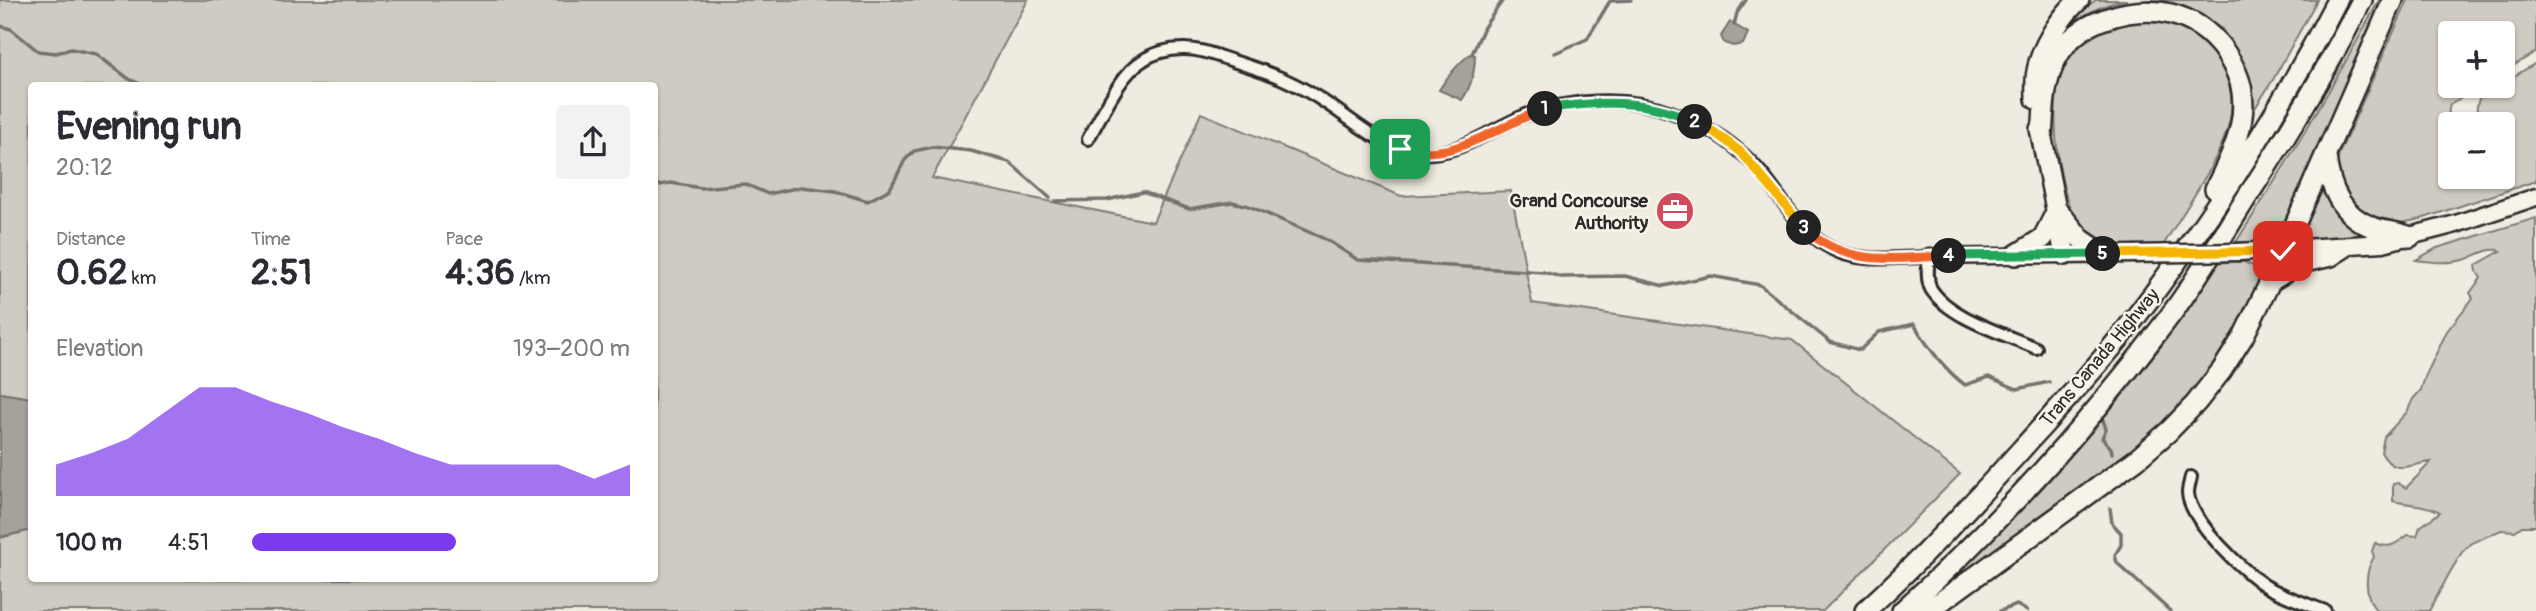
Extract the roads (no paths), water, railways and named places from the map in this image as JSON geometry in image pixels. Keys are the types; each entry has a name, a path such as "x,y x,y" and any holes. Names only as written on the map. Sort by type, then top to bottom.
{"highway":[{"path":"2065,255 2036,106 2037,72 2049,41 2071,7 2079,0"},
{"name":"Trans Canada Highway","path":"1865,611 1946,533 2120,337 2188,247 2250,154 2309,55 2337,0"},
{"name":"Trans Canada Highway","path":"1902,611 1944,574 2017,498 2095,409 2167,320 2305,103 2362,0"},
{"path":"1928,611 2100,487 2169,431 2209,388 2229,361 2270,282 2393,0"},
{"path":"2042,139 2045,90 2060,52 2081,29 2130,11 2149,10 2175,14 2208,31 2230,58 2239,78 2243,94 2242,120 2237,143 2188,247"},
{"path":"2326,156 2334,191 2350,214 2370,226 2396,230 2410,237"},
{"path":"2057,210 2074,232 2103,254"},
{"path":"2016,255 2043,238 2057,210"},
{"path":"2270,282 2300,263 2331,256 2345,247"}],"main road":[{"path":"2065,255 2283,251 2371,245 2410,237 2536,197"}],"street":[{"path":"1088,139 1129,71 1142,60 1160,52 1184,49 1208,53 1278,75 1301,86 1385,142 1417,153 1460,148 1519,118 1545,109 1582,103 1644,105 1691,120 1714,132 1741,152 1762,174 1797,220 1832,249 1868,259 2065,255"},
{"path":"1929,257 1928,279 1931,288 1954,312 2036,348"},
{"path":"2191,477 2188,494 2193,508 2206,529 2245,571 2270,589 2325,611"}],"waterway":[{"path":"1472,54 1484,27 1503,0"},
{"path":"1611,1 1631,0"},
{"path":"1734,25 1737,13 1746,0"},
{"path":"1555,53 1587,39 1610,1"},
{"path":"0,26 11,29 38,51 56,53 71,49 96,54 136,82"},
{"path":"658,185 671,183 701,188 745,184 768,194 801,187 835,191 868,201 890,189 905,160 914,151 933,147 971,151 1009,162 1050,198"},
{"path":"1055,201 1107,200 1143,192 1189,209 1232,202 1249,206 1327,240 1358,260 1543,272 1561,277 1625,276 1664,286 1711,276 1760,285 1830,342 1860,350 1879,332 1914,324 1936,357 1965,385 1989,377 2017,389 2049,382"},
{"path":"2101,414 2106,429 2102,438 2112,453"},
{"path":"2110,508 2112,523 2121,533 2121,545 2115,555 2117,563 2170,611"},
{"path":"2000,611 2017,605 2027,611"}],"place":[{"name":"Grand Concourse Authority","path":"1675,211"}]}
